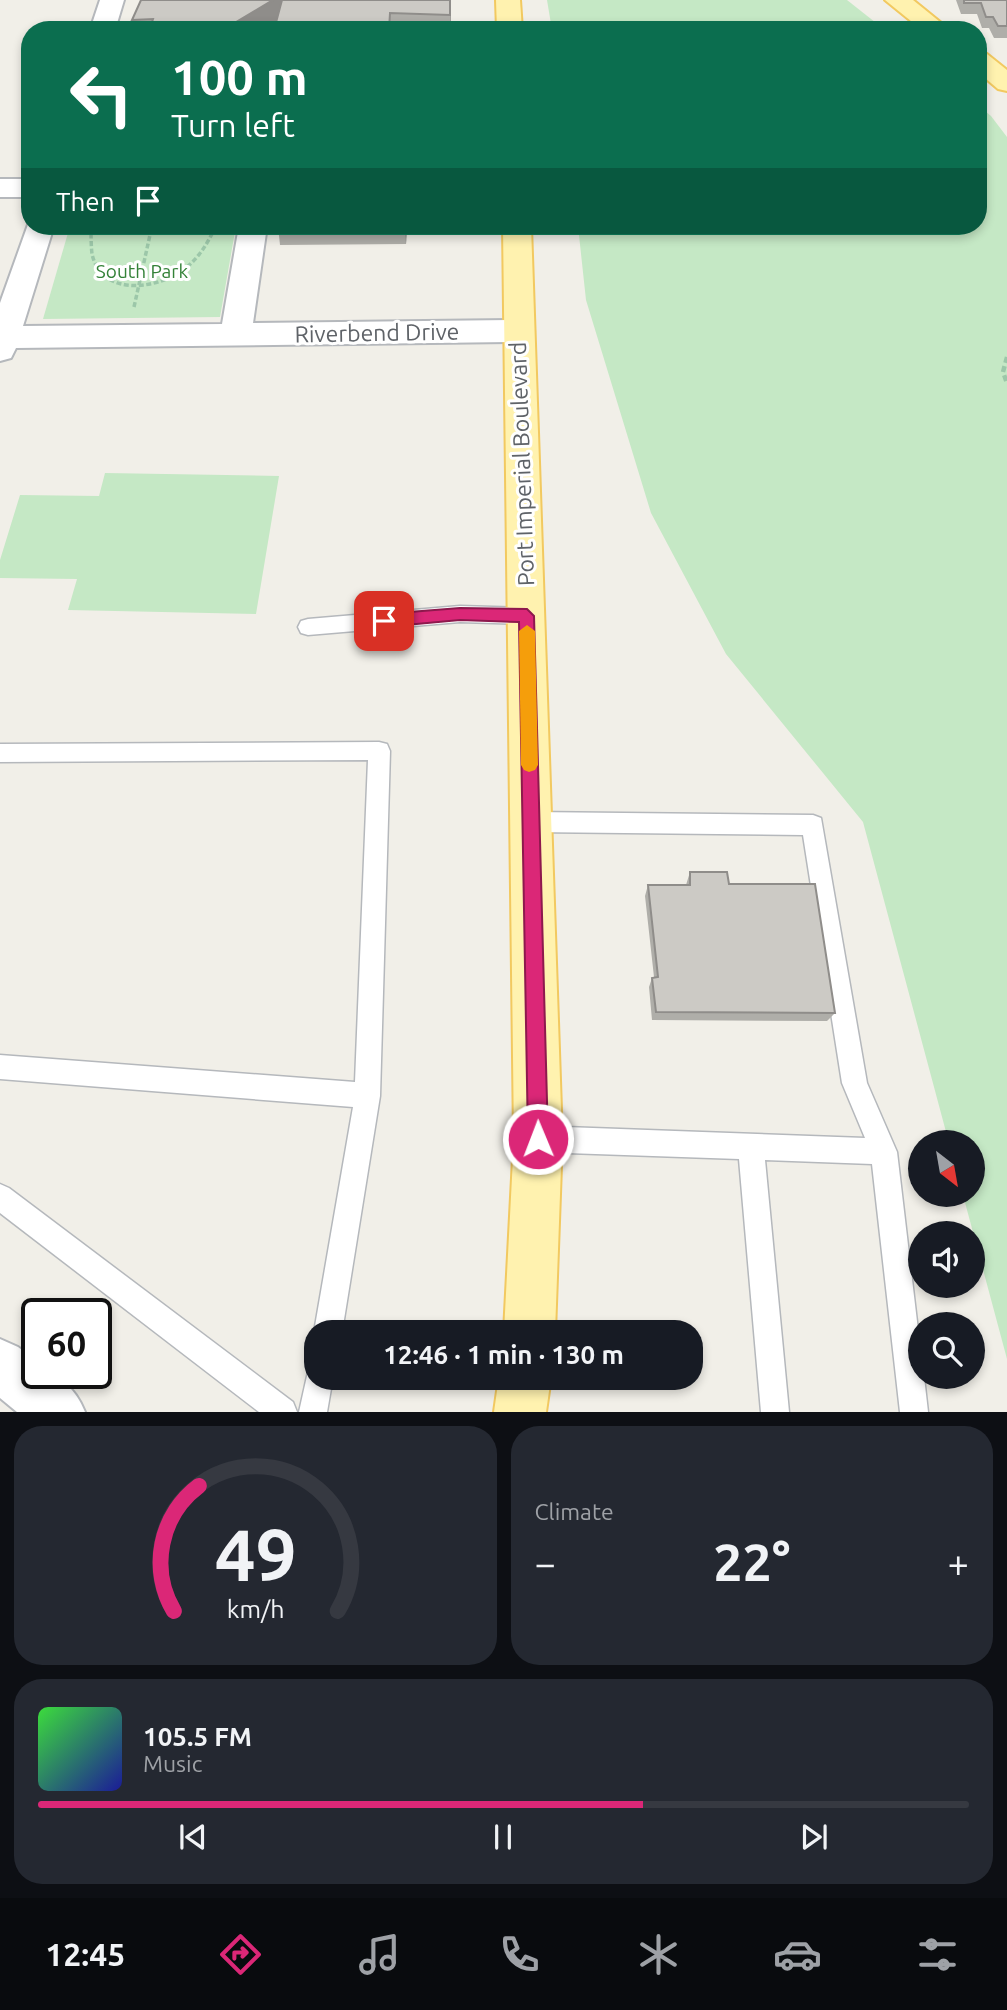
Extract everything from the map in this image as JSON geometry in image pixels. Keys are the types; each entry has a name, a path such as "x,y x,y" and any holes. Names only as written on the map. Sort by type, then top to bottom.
{"main road":[{"path":"508,0 509,21"},
{"path":"897,0 926,21"},
{"path":"987,66 1007,83"},
{"name":"Port Imperial Boulevard","path":"517,235 517,331 527,616 538,1139 529,1320"},
{"path":"520,1412 523,1390"}],"street":[{"path":"105,21 112,0"},
{"path":"0,188 21,188"},
{"path":"2,344 37,235"},
{"path":"236,335 252,235"},
{"name":"Riverbend Drive","path":"2,344 128,336 517,331"},
{"path":"0,1365 59,1412"}],"lane":[{"path":"307,627 460,614 527,616"},
{"path":"0,753 379,751 367,1096 330,1320"},
{"path":"531,822 813,825 855,1083 884,1152 914,1412"},
{"path":"0,1067 367,1096"},
{"path":"538,1139 884,1152"},
{"path":"751,1147 775,1412"},
{"path":"0,1197 283,1412"},
{"path":"313,1412 317,1390"}],"path":[{"path":"90,235 93,262 106,279 122,286 156,284 177,276 200,257 211,235"},
{"path":"128,336 150,235"},
{"path":"1007,358 1003,372 1007,383"}],"green space":[{"path":"547,0 847,0 874,21 550,21"},
{"path":"987,113 991,116 1007,137 1007,1359 985,1277 985,1221 970,1221 966,1208 985,1208 985,1130 946,1130 863,822 726,654 651,513 586,300 579,235 987,235"},
{"name":"South Park","path":"67,235 234,235 220,317 43,319"},
{"path":"105,473 279,476 256,614 68,610 77,579 0,578 0,560 20,495 99,496"}],"building":[{"path":"141,0 273,0 238,21 132,20"},
{"path":"282,0 450,0 450,15 390,13 390,21 276,21"},
{"path":"964,0 1007,0 1007,26 998,26 993,17 986,17 981,3 964,3"},
{"path":"690,872 727,872 729,884 815,884 835,1013 656,1012 652,978 658,977 648,885 690,885"}],"slow traffic":[{"path":"527,631 529,765"}],"route":[{"path":"384,621 460,614 527,616 538,1139"}]}
